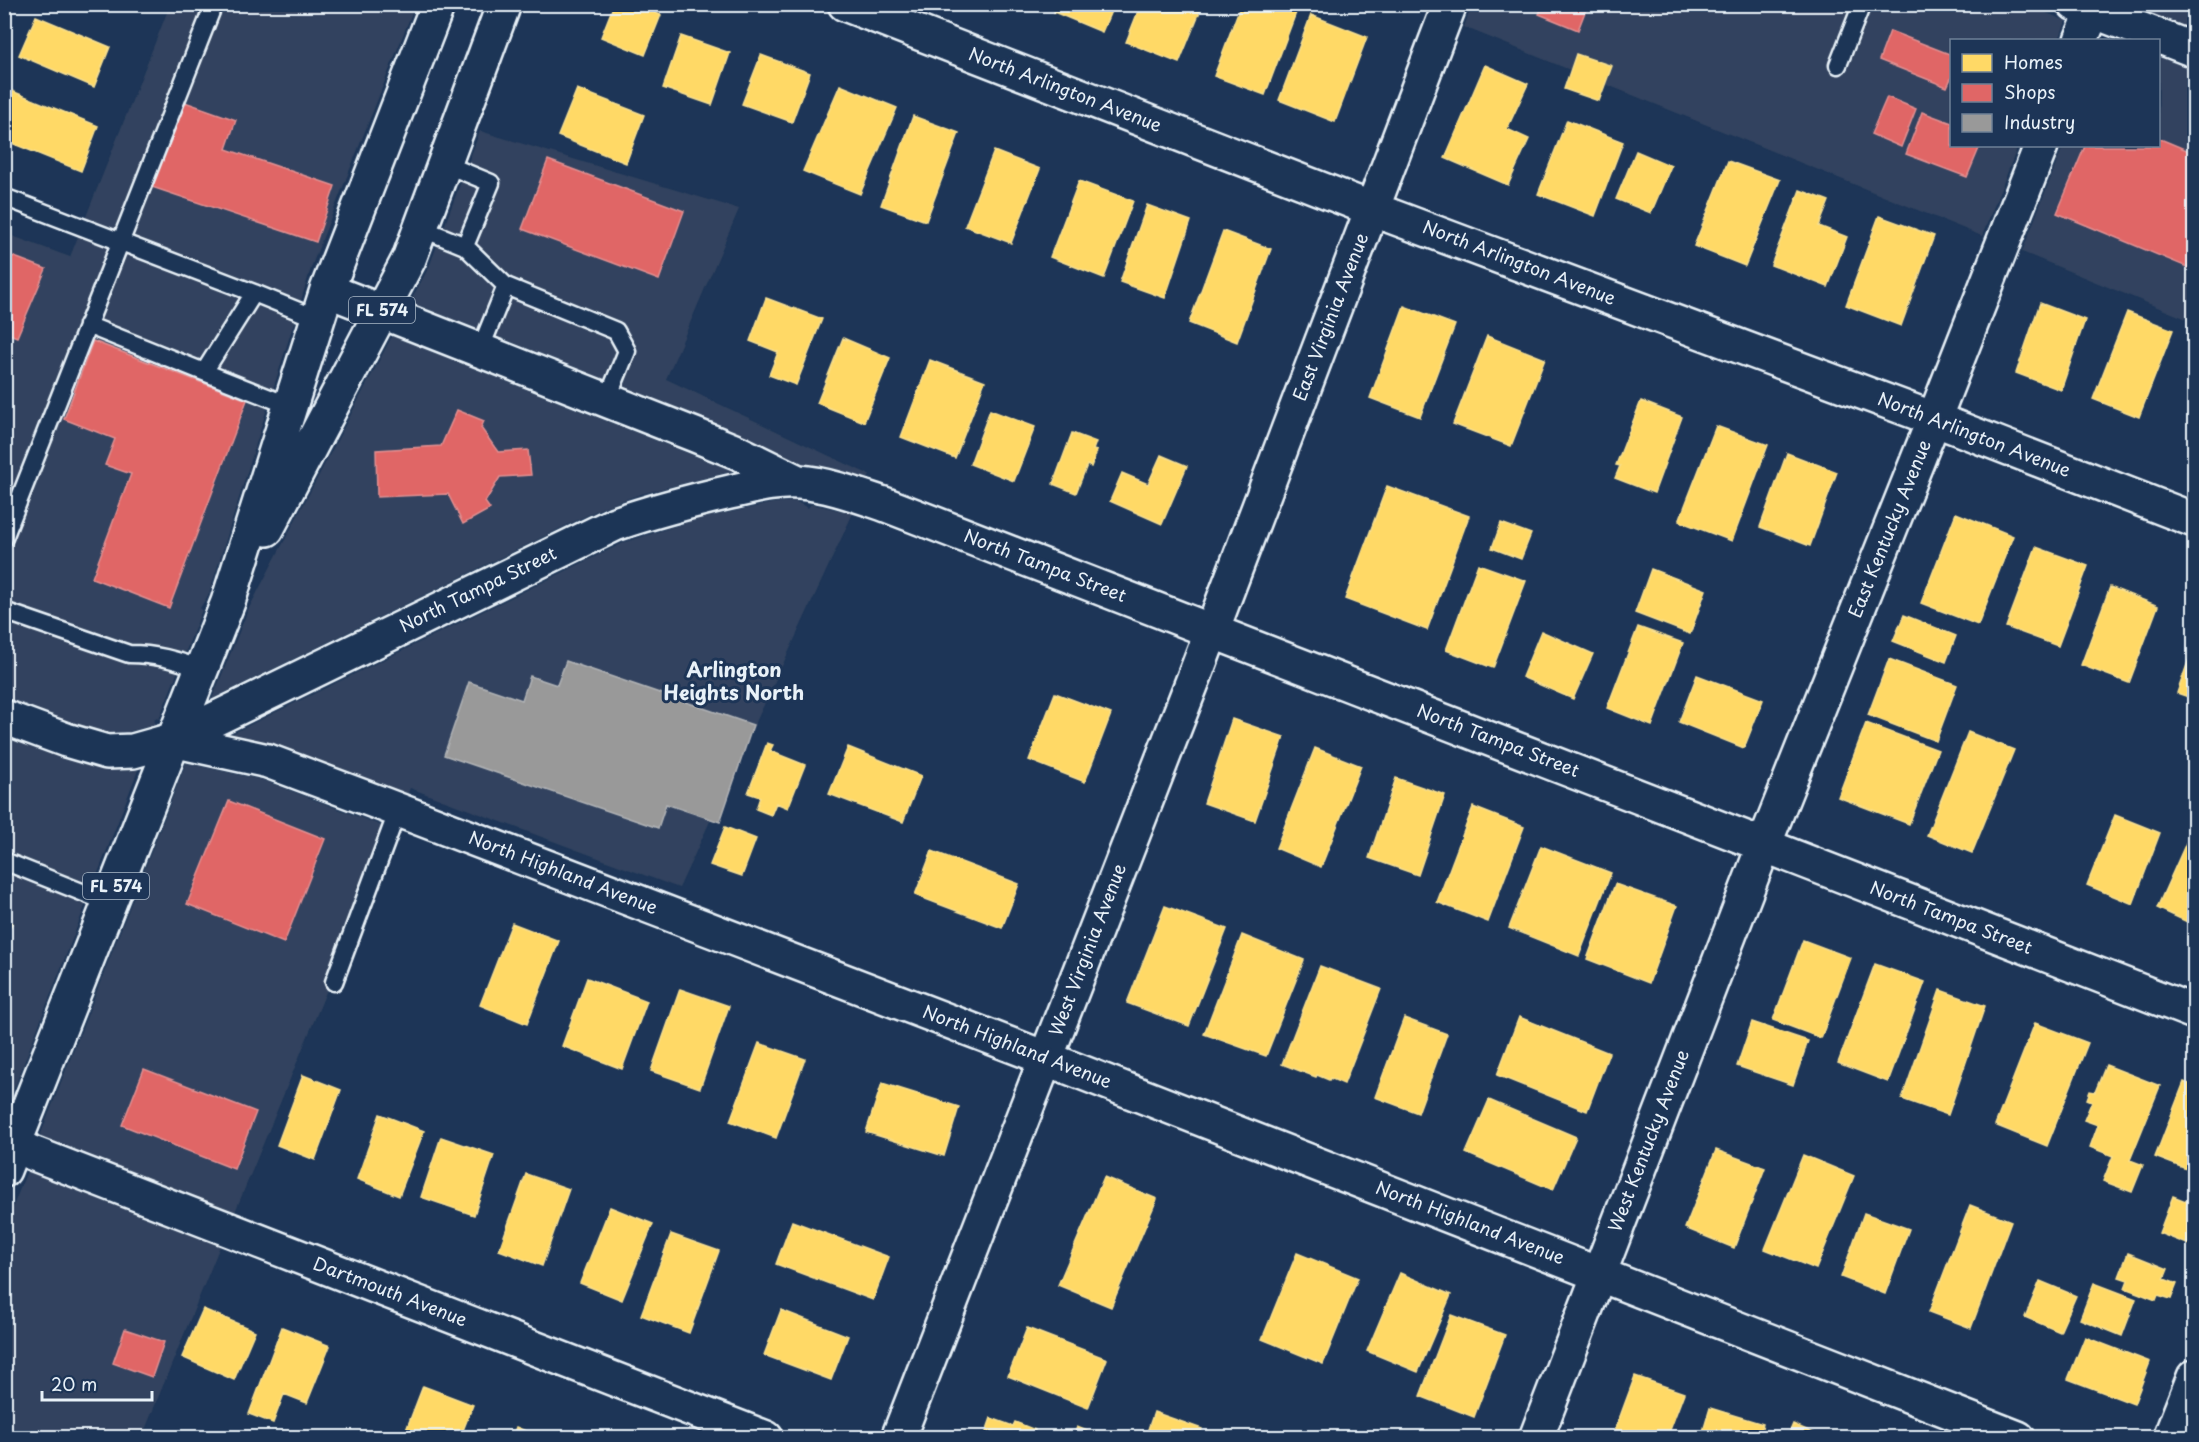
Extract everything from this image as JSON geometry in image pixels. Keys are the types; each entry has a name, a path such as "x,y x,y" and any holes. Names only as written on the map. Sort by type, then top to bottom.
{"street":[{"name":"FL 574","path":"9,1158 228,602 322,304 438,4"},
{"name":"FL 574","path":"228,602 409,259 504,4"},
{"name":"North Arlington Avenue","path":"845,4 1372,209 1934,419 2194,520"},
{"name":"East Virginia Avenue","path":"1212,630 1450,4"},
{"path":"2083,19 2155,39"},
{"path":"2160,41 2194,50"},
{"name":"East Kentucky Avenue","path":"1764,845 2041,147"},
{"name":"North Tampa Street","path":"322,304 382,311 740,453 798,482"},
{"name":"North Tampa Street","path":"172,740 615,524 648,512 729,492 768,484 798,482 838,490 884,504 2194,1012"},
{"name":"West Virginia Avenue","path":"898,1437 1212,630"},
{"name":"North Highland Avenue","path":"4,717 106,752 133,751 172,740 268,762 1046,1058 2018,1437"},
{"name":"West Kentucky Avenue","path":"1536,1437 1764,845"},
{"name":"Dartmouth Avenue","path":"9,1158 766,1437"},
{"path":"2170,1437 2194,1377"}],"lane":[{"path":"4,538 214,4"},
{"path":"1838,65 1862,4"},
{"path":"445,164 491,183 465,246"},
{"path":"4,197 254,293 322,304"},
{"path":"421,228 465,246 506,286 616,332 627,351 607,400"},
{"path":"480,350 506,286"},
{"path":"204,372 254,293"},
{"path":"87,325 290,406"},
{"path":"4,611 129,654 168,657 201,669"},
{"path":"334,982 398,810"},
{"path":"4,861 109,903"}],"shaded area":[{"path":"1472,4 2025,4 2066,21 2059,39 1950,39 1950,147 2018,147 1982,236 1464,27"},
{"path":"170,5 415,5 312,265 209,594 200,608 202,610 159,719 155,718 154,725 128,732 107,733 72,723 5,697 4,233 70,257"},
{"path":"2127,5 2194,5 2194,30"},
{"path":"2160,57 2194,70 2194,322 2022,252 2063,147 2160,147"},
{"path":"480,131 739,209 666,379 870,475 868,479 804,464 721,425 410,302 429,267"},
{"path":"392,336 733,471 641,494 604,507 212,699 248,610"},
{"path":"795,501 808,508 811,504 853,513 679,888 410,788 407,795 274,744 231,734 625,542 698,519 773,503"},
{"path":"5,737 60,758 102,769 138,770 5,1112"},
{"path":"186,763 263,780 393,830 235,1212 40,1136"},
{"path":"27,1171 220,1246 142,1437 5,1437 4,1229"}],"building: Homes":[{"path":"614,4 633,4 661,15 645,55 601,37"},
{"path":"1057,4 1114,4 1102,32 1054,12"},
{"path":"1141,4 1203,4 1179,63 1126,42"},
{"path":"1241,4 1282,4 1297,10 1265,95 1214,76"},
{"path":"1311,15 1367,37 1335,122 1279,100"},
{"path":"36,16 110,47 94,87 19,55"},
{"path":"681,36 730,53 712,105 663,88"},
{"path":"1576,54 1612,66 1599,101 1564,89"},
{"path":"761,55 810,73 792,122 742,104"},
{"path":"1485,65 1528,84 1507,129 1529,139 1508,185 1445,158"},
{"path":"840,85 897,108 860,194 803,171"},
{"path":"7,89 98,126 81,171 4,140 4,95"},
{"path":"577,89 644,115 626,163 558,136"},
{"path":"913,116 959,133 926,221 881,205"},
{"path":"1567,120 1623,142 1595,216 1538,194"},
{"path":"994,151 1040,169 1011,243 965,226"},
{"path":"1636,151 1671,166 1651,213 1616,199"},
{"path":"1728,161 1780,180 1745,266 1694,246"},
{"path":"1079,181 1133,201 1104,278 1050,257"},
{"path":"1800,190 1829,201 1819,226 1847,237 1828,287 1771,265"},
{"path":"1147,205 1191,221 1165,298 1120,282"},
{"path":"1879,216 1934,236 1901,326 1846,305"},
{"path":"1223,231 1271,249 1237,342 1189,323"},
{"path":"766,298 822,319 796,385 769,375 778,352 750,341"},
{"path":"2040,303 2085,320 2061,390 2016,373"},
{"path":"1404,306 1455,325 1420,417 1370,398"},
{"path":"2127,312 2173,330 2139,417 2093,399"},
{"path":"1487,336 1545,359 1511,446 1453,424"},
{"path":"843,338 890,358 864,422 817,403"},
{"path":"930,360 985,381 955,458 901,437"},
{"path":"1641,401 1682,417 1654,493 1615,478 1620,466 1616,465"},
{"path":"2194,404 2194,418 2189,416"},
{"path":"990,410 1035,427 1014,481 970,464"},
{"path":"1716,426 1768,445 1732,541 1679,521"},
{"path":"1072,433 1096,442 1093,450 1097,451 1091,467 1087,465 1076,493 1053,484"},
{"path":"1787,453 1837,472 1810,546 1760,527"},
{"path":"1161,455 1187,466 1162,524 1110,501 1122,473 1148,484"},
{"path":"1387,486 1469,516 1427,630 1345,599"},
{"path":"1956,513 2013,536 1978,625 1921,603"},
{"path":"1501,523 1531,534 1521,559 1492,548"},
{"path":"2036,547 2088,566 2058,646 2006,627"},
{"path":"1478,564 1526,581 1493,668 1446,650"},
{"path":"1651,569 1706,590 1690,634 1635,613"},
{"path":"2110,587 2158,606 2129,683 2081,665"},
{"path":"1904,615 1956,636 1946,662 1893,641"},
{"path":"1638,627 1683,643 1652,726 1607,708"},
{"path":"1541,631 1593,654 1573,699 1522,677"},
{"path":"2194,645 2194,699 2177,693"},
{"path":"1889,659 1957,685 1936,741 1868,715"},
{"path":"1697,675 1763,700 1744,748 1679,722"},
{"path":"1055,693 1111,714 1085,782 1029,760"},
{"path":"1232,719 1284,737 1255,821 1204,803"},
{"path":"1866,723 1938,750 1909,824 1838,797"},
{"path":"1968,732 2014,750 1972,853 1927,835"},
{"path":"767,743 773,745 770,751 805,765 788,808 776,803 771,815 756,809 760,797 748,793"},
{"path":"848,747 921,776 903,822 829,794"},
{"path":"1315,748 1361,766 1321,867 1276,848"},
{"path":"1396,778 1445,795 1418,875 1369,858"},
{"path":"1473,807 1524,827 1488,922 1437,902"},
{"path":"2115,815 2160,833 2133,904 2087,885"},
{"path":"2194,825 2194,925 2157,908"},
{"path":"725,827 756,839 742,876 710,865"},
{"path":"1541,846 1611,873 1579,956 1509,928"},
{"path":"932,851 1019,884 1002,928 915,895"},
{"path":"1615,884 1677,906 1649,983 1587,959"},
{"path":"1165,906 1227,929 1189,1026 1127,1003"},
{"path":"4,920 12,923 4,941"},
{"path":"512,923 559,941 527,1024 480,1005"},
{"path":"1242,935 1304,960 1266,1056 1204,1034"},
{"path":"1803,940 1851,958 1821,1038 1773,1020"},
{"path":"1875,964 1925,982 1888,1082 1838,1063"},
{"path":"1320,966 1381,989 1344,1084 1330,1078 1329,1080 1317,1075 1316,1077 1282,1064"},
{"path":"587,978 647,1001 622,1069 562,1046"},
{"path":"680,989 729,1006 700,1088 651,1071"},
{"path":"1940,990 1985,1006 1948,1115 1902,1099"},
{"path":"1519,1017 1609,1053 1587,1111 1497,1075"},
{"path":"1404,1018 1447,1034 1418,1113 1375,1097"},
{"path":"1752,1022 1808,1041 1793,1085 1737,1066"},
{"path":"2035,1023 2088,1043 2047,1146 1995,1125"},
{"path":"759,1043 805,1059 776,1138 730,1121"},
{"path":"2106,1065 2160,1086 2130,1160 2143,1165 2132,1192 2103,1181 2113,1156 2090,1147 2098,1125 2084,1120 2092,1101 2087,1099 2090,1091 2095,1092"},
{"path":"303,1075 341,1090 315,1160 277,1145"},
{"path":"2184,1082 2194,1086 2194,1172 2155,1157"},
{"path":"882,1083 959,1107 944,1156 866,1132"},
{"path":"1489,1100 1576,1137 1553,1190 1466,1153"},
{"path":"380,1114 424,1131 399,1196 357,1179"},
{"path":"441,1137 494,1155 474,1215 421,1197"},
{"path":"1716,1150 1765,1168 1734,1248 1685,1228"},
{"path":"1803,1155 1854,1176 1816,1269 1765,1249"},
{"path":"526,1174 569,1189 542,1266 499,1250"},
{"path":"1104,1177 1157,1199 1111,1307 1058,1285"},
{"path":"2173,1196 2188,1202 2186,1208 2194,1211 2194,1232 2190,1245 2159,1233"},
{"path":"1970,1205 2011,1221 1971,1328 1929,1312"},
{"path":"610,1207 653,1224 622,1300 580,1283"},
{"path":"1864,1213 1909,1229 1885,1294 1841,1277"},
{"path":"792,1221 889,1257 873,1300 776,1264"},
{"path":"671,1234 719,1251 689,1333 641,1315"},
{"path":"1297,1253 1358,1278 1323,1364 1262,1339"},
{"path":"2128,1253 2168,1269 2164,1279 2177,1284 2171,1299 2158,1295 2156,1300 2125,1288 2128,1280 2119,1277"},
{"path":"1400,1273 1451,1295 1418,1372 1367,1351"},
{"path":"2040,1281 2076,1296 2060,1332 2025,1317"},
{"path":"2094,1283 2136,1299 2122,1336 2080,1319"},
{"path":"203,1309 255,1331 234,1380 182,1357"},
{"path":"781,1310 848,1336 831,1380 764,1355"},
{"path":"1451,1315 1505,1335 1474,1417 1420,1396"},
{"path":"282,1327 330,1346 307,1403 284,1394 273,1423 249,1414"},
{"path":"1027,1328 1107,1359 1088,1408 1008,1376"},
{"path":"2085,1337 2150,1362 2134,1404 2068,1379"},
{"path":"1635,1376 1684,1393 1667,1438 1612,1438"},
{"path":"423,1386 473,1405 460,1438 403,1438"},
{"path":"1710,1408 1763,1424 1759,1438 1701,1438"},
{"path":"1154,1412 1202,1429 1199,1438 1145,1438"},
{"path":"991,1418 1013,1426 1015,1422 1035,1430 1034,1438 984,1438"},
{"path":"1793,1424 1820,1436 1820,1438 1787,1438"},
{"path":"516,1427 542,1438 512,1438"},
{"path":"1077,1427 1104,1438 1073,1438"}],"building: Shops":[{"path":"1543,4 1588,4 1578,30 1539,14"},
{"path":"1890,31 1950,54 1950,80 1947,87 1879,60"},
{"path":"1887,97 1916,109 1901,147 1871,134"},
{"path":"182,101 236,120 226,149 335,186 316,242 152,187"},
{"path":"1922,112 1950,122 1950,147 1980,147 1967,177 1906,154"},
{"path":"2160,139 2194,153 2194,270 2057,213 2085,147 2160,147"},
{"path":"548,160 684,211 659,280 522,229"},
{"path":"4,253 46,269 17,337 4,332"},
{"path":"93,341 247,400 169,608 92,578 131,474 105,465 115,439 64,419"},
{"path":"457,410 484,421 481,428 498,452 528,450 531,475 500,477 485,502 490,509 463,524 448,494 377,497 376,450 441,446"},
{"path":"229,801 325,839 284,943 187,904"},
{"path":"144,1069 256,1112 234,1169 122,1125"},
{"path":"125,1329 164,1342 152,1377 113,1363"}],"building: Industry":[{"path":"566,661 753,725 720,822 666,804 658,828 444,755 469,682 522,700 530,676 557,685"}],"district":[{"name":"Arlington Heights North","path":"734,682"}]}
